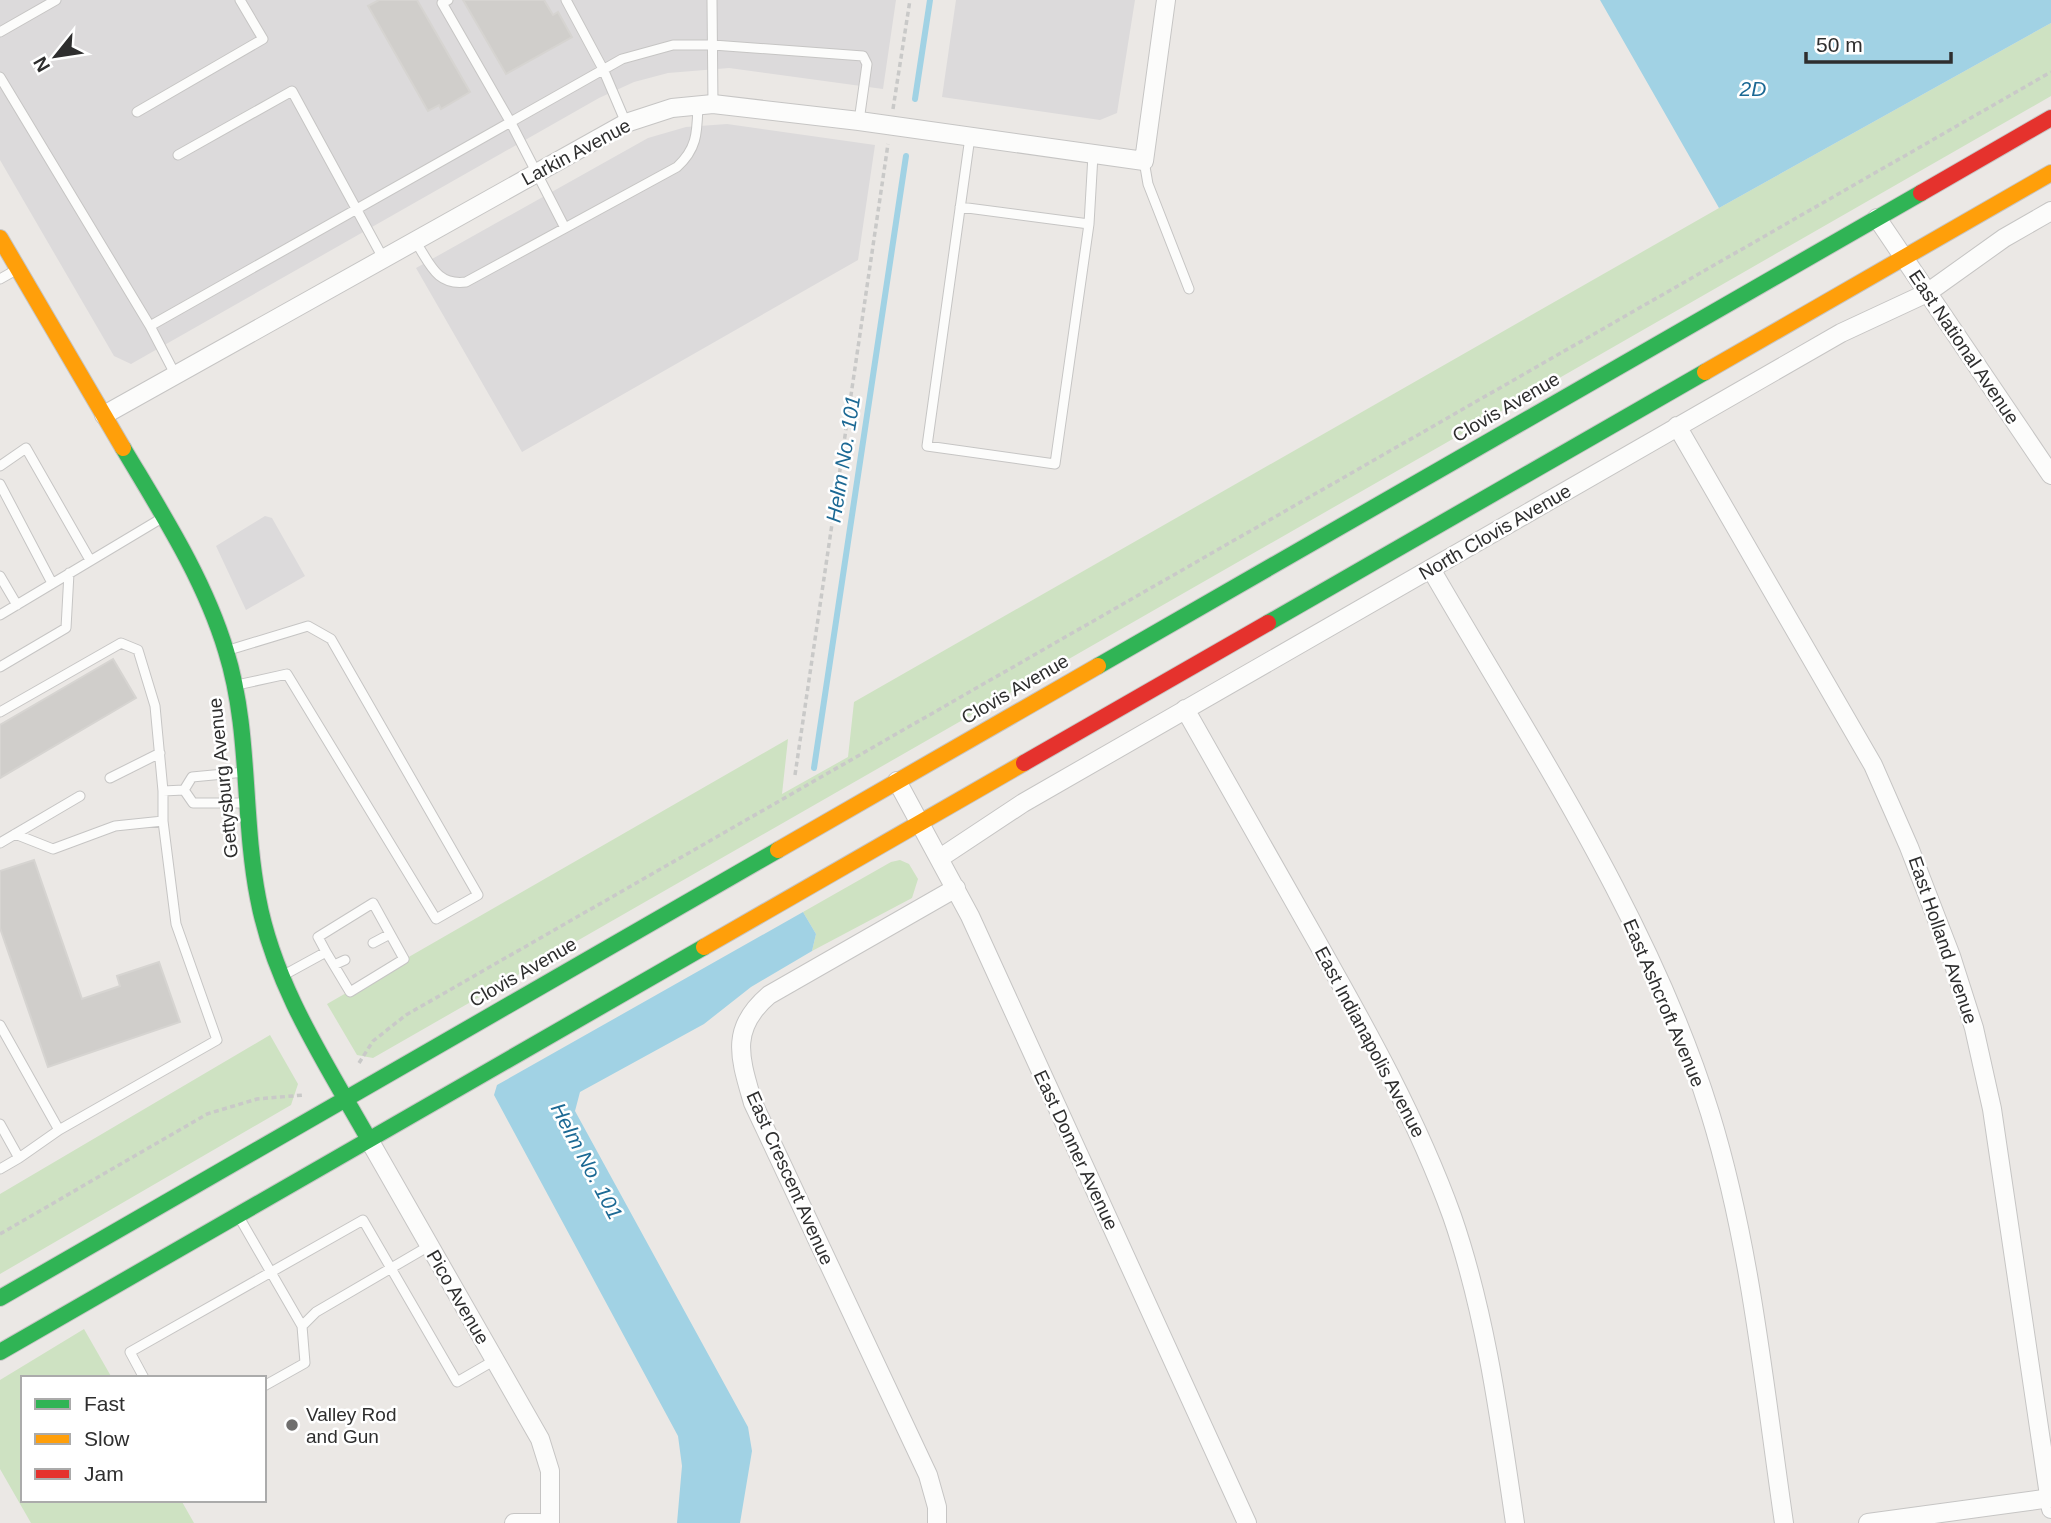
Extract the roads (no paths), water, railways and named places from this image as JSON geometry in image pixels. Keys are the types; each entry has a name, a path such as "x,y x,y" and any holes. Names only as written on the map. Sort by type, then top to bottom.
{"main road":[{"name":"Clovis Avenue","path":"0,1298 2051,118"},
{"path":"0,1352 2051,173"},
{"name":"Gettysburg Avenue","path":"0,238 192,569 226,651 243,727 258,899 280,977 296,1013 368,1139"}],"street":[{"path":"1144,161 1166,0"},
{"name":"Larkin Avenue","path":"104,415 626,123 672,108 705,104 859,121 1144,161"},
{"name":"North Clovis Avenue","path":"940,858 1023,803 1677,426 1841,333 1927,293 2004,238 2051,211"},
{"name":"East National Avenue","path":"1877,218 2051,475"},
{"name":"East Holland Avenue","path":"1677,426 1873,765 1909,847 1951,956 1974,1028 1992,1109 2050,1502"},
{"name":"East Ashcroft Avenue","path":"1430,569 1597,857 1657,977 1688,1048 1731,1187 1746,1263 1784,1523"},
{"name":"East Indianapolis Avenue","path":"1185,709 1377,1047 1432,1163 1471,1283 1503,1440 1515,1523"},
{"name":"East Donner Avenue","path":"897,781 956,888 1247,1523"},
{"name":"East Crescent Avenue","path":"937,1523 937,1507 928,1475 753,1103 740,1049 750,1011 769,995 956,888"},
{"name":"Pico Avenue","path":"368,1139 547,1456 551,1489 550,1523"},
{"path":"1868,1523 2050,1502"},
{"path":"514,1523 540,1523"}],"lane":[{"path":"0,32 56,0"},
{"path":"136,112 263,39 240,0"},
{"path":"448,0 442,3 511,123 565,228"},
{"path":"566,0 603,69 626,123"},
{"path":"415,239 441,280 454,284 466,282 677,167 688,157 698,137 705,104 713,45 712,0"},
{"path":"150,326 622,59 673,46 713,45 863,57 867,64 859,121"},
{"path":"0,77 150,326 175,374"},
{"path":"178,155 292,91 383,258"},
{"path":"970,136 927,446 1055,464 1089,224 1093,155"},
{"path":"1144,161 1152,194 1189,289"},
{"path":"960,206 1089,224"},
{"path":"0,279 18,269"},
{"path":"0,466 26,448 90,560"},
{"path":"0,484 52,583"},
{"path":"0,615 163,517"},
{"path":"0,667 65,628 69,573"},
{"path":"0,576 17,605"},
{"path":"226,651 309,626 331,639 478,895 436,919 287,674 235,685"},
{"path":"0,712 121,643 138,650 155,706 163,790 163,821 176,923 217,1040 59,1130 0,1169"},
{"path":"110,778 160,753"},
{"path":"184,790 192,776 246,772"},
{"path":"163,790 184,790"},
{"path":"184,790 193,803 248,803"},
{"path":"0,843 80,796"},
{"path":"15,834 53,849 115,826 163,821"},
{"path":"373,903 404,959 350,992 326,952 318,937 373,903"},
{"path":"373,943 390,934"},
{"path":"280,977 326,952"},
{"path":"334,965 345,960"},
{"path":"0,1025 59,1130"},
{"path":"0,1124 19,1158"},
{"path":"238,1215 302,1326 305,1363 266,1385"},
{"path":"143,1376 130,1352 363,1220 457,1382 495,1360"},
{"path":"302,1326 316,1312 429,1246"}],"water":[{"name":"2D","path":"1600,0 2051,0 2051,23 1719,208"},
{"path":"803,912 816,934 812,951 751,987 704,1024 580,1092 575,1111 748,1427 752,1451 740,1523 677,1523 682,1466 678,1436 494,1095 497,1085"}],"waterway":[{"name":"Helm No. 101","path":"915,99 930,0"},
{"name":"Helm No. 101","path":"814,768 906,156"}],"place":[{"name":"Valley Rod and Gun","path":"292,1425"}]}
